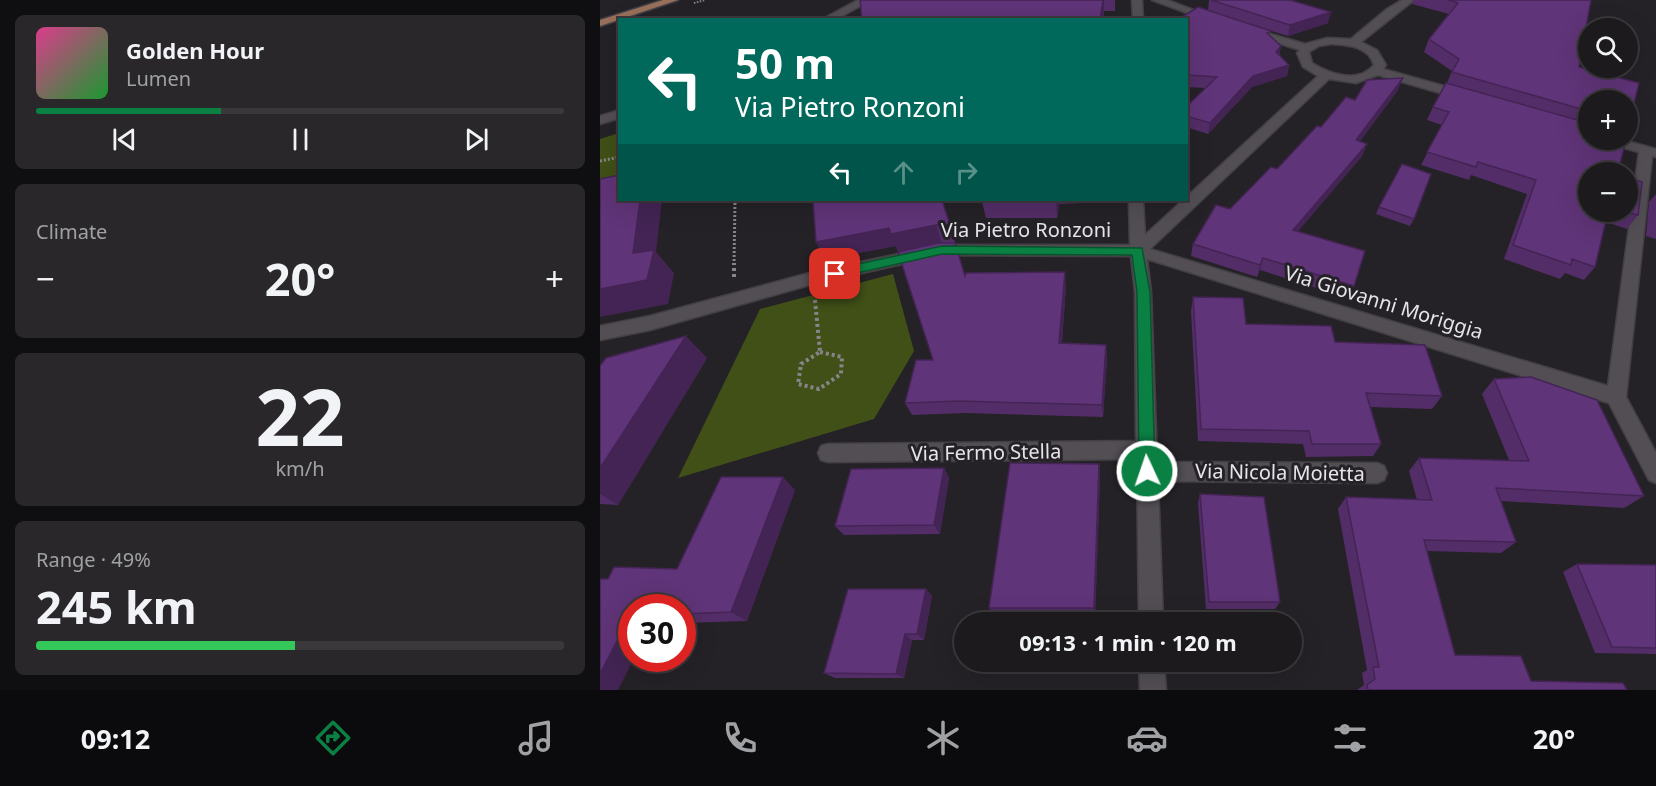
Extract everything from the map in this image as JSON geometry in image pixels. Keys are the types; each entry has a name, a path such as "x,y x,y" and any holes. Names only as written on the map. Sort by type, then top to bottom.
{"main road":[{"path":"600,12 638,0"},
{"path":"600,23 673,0"}],"street":[{"path":"830,18 866,0"},
{"path":"1137,0 1138,18"},
{"path":"1157,0 1224,22"},
{"path":"1353,43 1391,11 1409,0"},
{"path":"1235,26 1306,48"},
{"path":"1377,71 1380,65 1374,52 1353,43 1331,41 1312,44 1303,54 1307,65 1326,75 1349,79 1361,78 1377,71 1479,100"},
{"path":"1138,251 1326,75"},
{"path":"600,120 618,115"},
{"path":"1651,152 1616,397 1656,474"},
{"path":"1136,201 1138,251 1143,292 1151,612"},
{"name":"Via Pietro Ronzoni","path":"600,333 650,323 813,278 942,250 1138,251"},
{"name":"Via Giovanni Moriggia","path":"1138,251 1616,397"},
{"name":"Via Fermo Stella","path":"828,453 1146,460"},
{"name":"Via Nicola Moietta","path":"1146,460 1377,473"},
{"path":"1152,672 1153,690"}],"path":[{"path":"600,161 618,157"},
{"path":"734,299 735,201"},
{"path":"813,278 820,352"},
{"path":"820,352 842,357 841,374 819,388 798,384 801,364 820,352"}],"green space":[{"path":"618,133 618,179 600,183 600,139"},
{"path":"893,274 914,351 874,419 678,478 760,309"}],"building":[{"path":"860,0 1103,0 1100,18 862,18"},
{"path":"1211,0 1290,0 1331,12 1290,25"},
{"path":"1448,0 1591,0 1588,18 1578,18 1578,78 1620,78 1639,83 1637,90 1578,90 1578,108 1452,72 1459,59 1429,39 1458,3"},
{"path":"1198,7 1271,31 1267,33 1281,46 1276,52 1289,65 1253,76 1210,123 1188,117 1188,105 1217,77 1188,75 1188,18 1182,17"},
{"path":"1403,78 1356,140 1367,144 1293,230 1365,251 1354,286 1263,258 1260,265 1193,244 1216,205 1230,209 1271,167 1277,169 1317,126 1321,127 1346,97 1355,100 1367,80"},
{"path":"1446,83 1578,120 1578,150 1624,150 1620,162 1578,162 1578,222 1606,222 1595,267 1572,259 1571,265 1513,245 1536,180 1478,162 1476,167 1427,152 1449,112 1433,107"},
{"path":"1402,164 1431,174 1414,219 1379,207"},
{"path":"618,175 618,201 640,201 633,253 654,250 647,280 600,289 600,179"},
{"path":"1638,181 1642,182 1638,215"},
{"path":"813,201 942,201 950,225 936,225 891,234 889,228 816,242"},
{"path":"982,201 1056,201 1055,202"},
{"path":"938,243 955,243 965,276 966,273 1065,272 1059,343 1106,345 1102,405 960,401 905,403 916,360 933,360 898,252"},
{"path":"1193,297 1243,298 1246,324 1331,326 1335,342 1425,345 1442,396 1366,393 1381,444 1312,444 1309,431 1201,429"},
{"path":"686,336 600,468 600,366 606,358"},
{"path":"1531,377 1597,400 1644,496 1496,488 1516,542 1424,540 1455,655 1521,656 1531,681 1623,683 1627,690 1368,690 1367,685 1375,679 1373,667 1379,667 1346,497 1432,500 1419,458 1529,461 1494,379"},
{"path":"1010,463 1099,464 1094,608 989,608"},
{"path":"944,468 934,525 835,526 851,469"},
{"path":"721,477 783,477 731,612 696,613 696,594 618,594 618,639 600,674 600,579 608,579 614,567 677,569"},
{"path":"1200,494 1264,497 1280,602 1209,602"},
{"path":"1577,564 1656,565 1656,648 1612,647"},
{"path":"848,589 926,589 917,634 905,634 896,674 824,673"}],"route":[{"path":"835,274 942,250 1138,251 1143,292 1147,471"}]}
